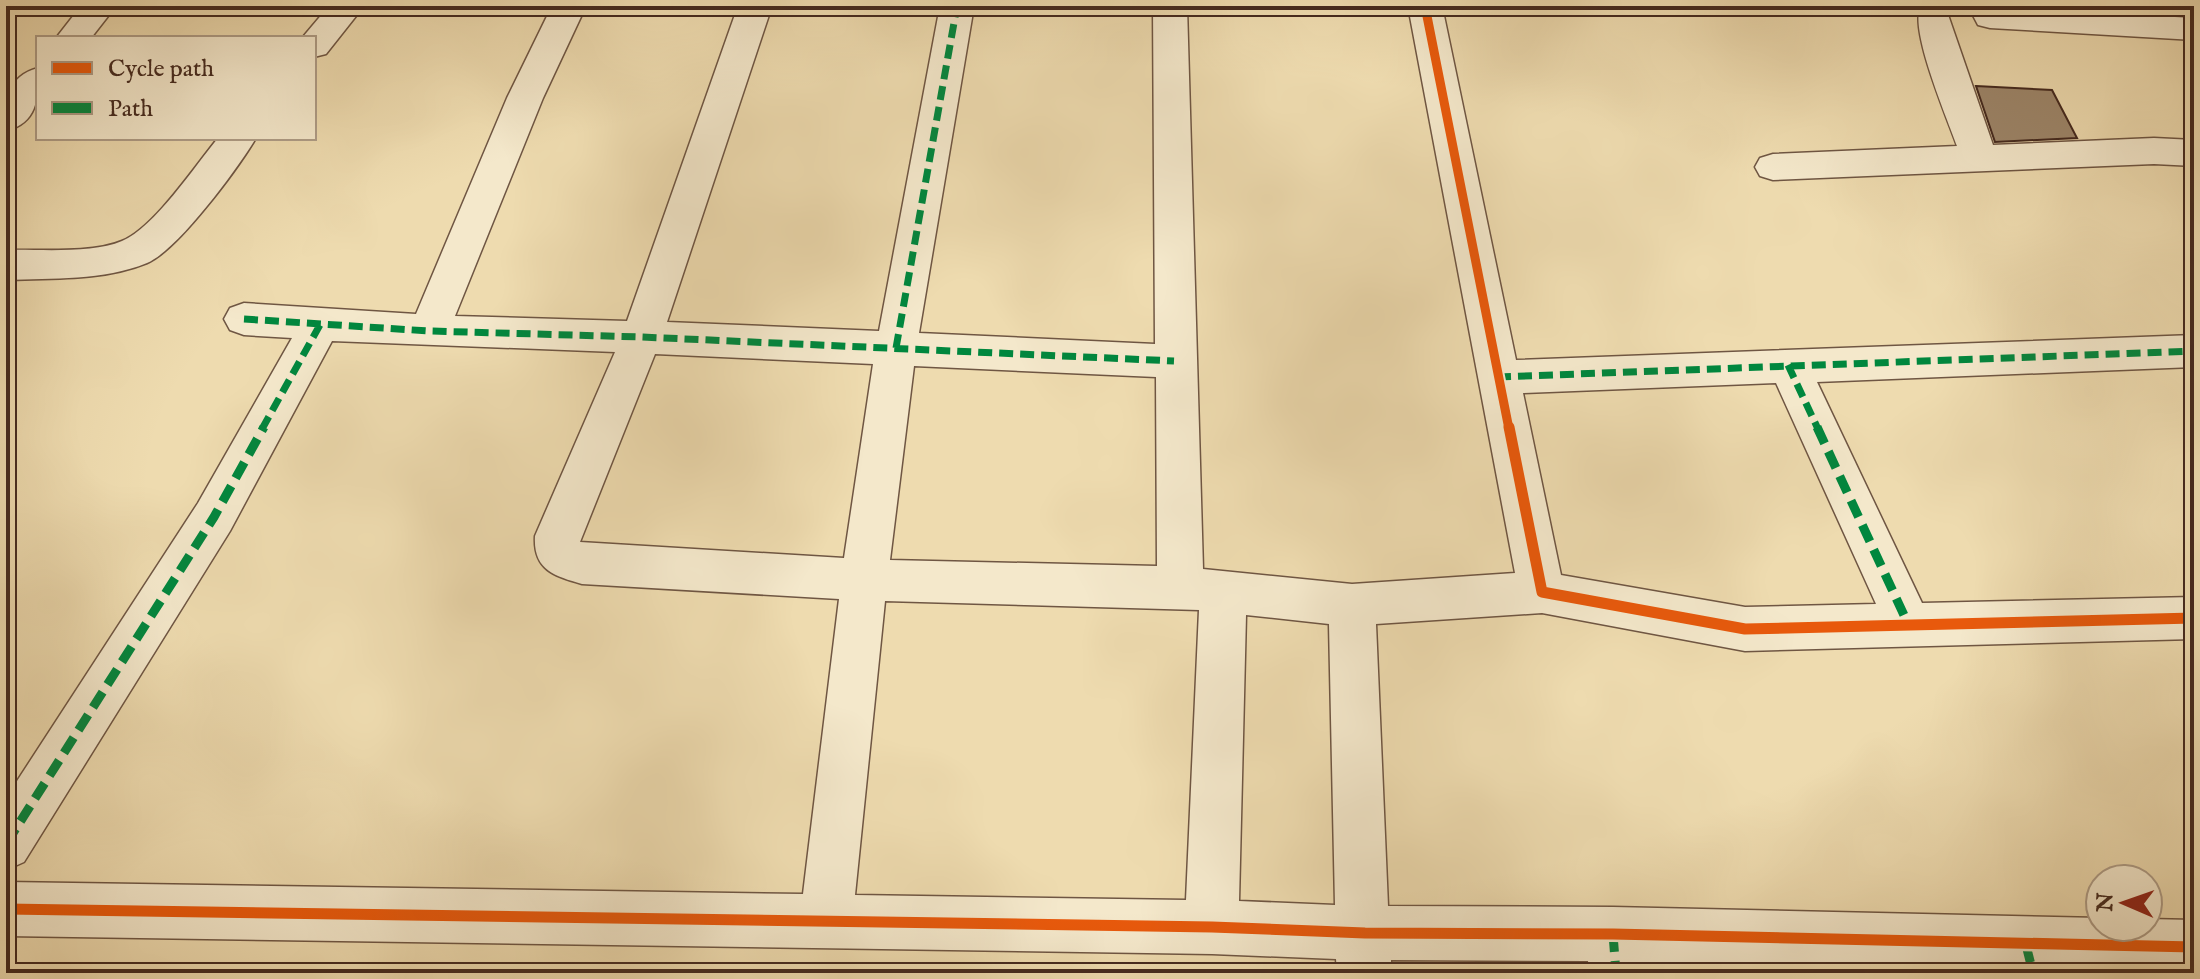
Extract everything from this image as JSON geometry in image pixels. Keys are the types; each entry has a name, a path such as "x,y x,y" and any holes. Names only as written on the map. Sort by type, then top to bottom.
{"street":[{"path":"75,36 99,6"},
{"path":"316,44 347,6"},
{"path":"429,331 525,98 569,6"},
{"path":"755,6 642,337 558,536 557,550 568,560 582,564 864,580 1202,590 1352,605 1542,592 1745,629 2194,618"},
{"path":"826,921 864,580 896,348 957,6"},
{"path":"1170,6 1174,361 1202,590 1212,927"},
{"path":"1425,6 1542,592"},
{"path":"1985,6 1990,17 2194,29"},
{"path":"1933,13 1936,34 1980,159"},
{"path":"6,119 36,82"},
{"path":"6,265 89,261 135,252 154,239 236,140"},
{"path":"1773,167 2154,151 2194,153"},
{"path":"244,319 429,331 642,337 1174,361"},
{"path":"6,844 214,517 321,323"},
{"path":"1497,377 2194,351"},
{"path":"1788,365 1909,626"},
{"path":"1352,605 1364,953"},
{"path":"6,909 1212,927 1364,953 2030,959 2194,947"}],"building":[{"path":"1976,86 2052,90 2077,138 1995,142"}],"marked path":[{"path":"896,348 957,6"},
{"path":"244,319 429,331 642,337 1174,361"},
{"path":"6,844 214,517 321,323"},
{"path":"1497,377 2194,351"},
{"path":"1788,365 1909,626"},
{"path":"1613,934 1616,973"},
{"path":"2026,945 2033,973"}],"cycle path":[{"path":"1425,6 1542,592 1745,629 2194,618"},
{"path":"6,909 1212,927 1365,933 1613,934 2194,947"}]}
